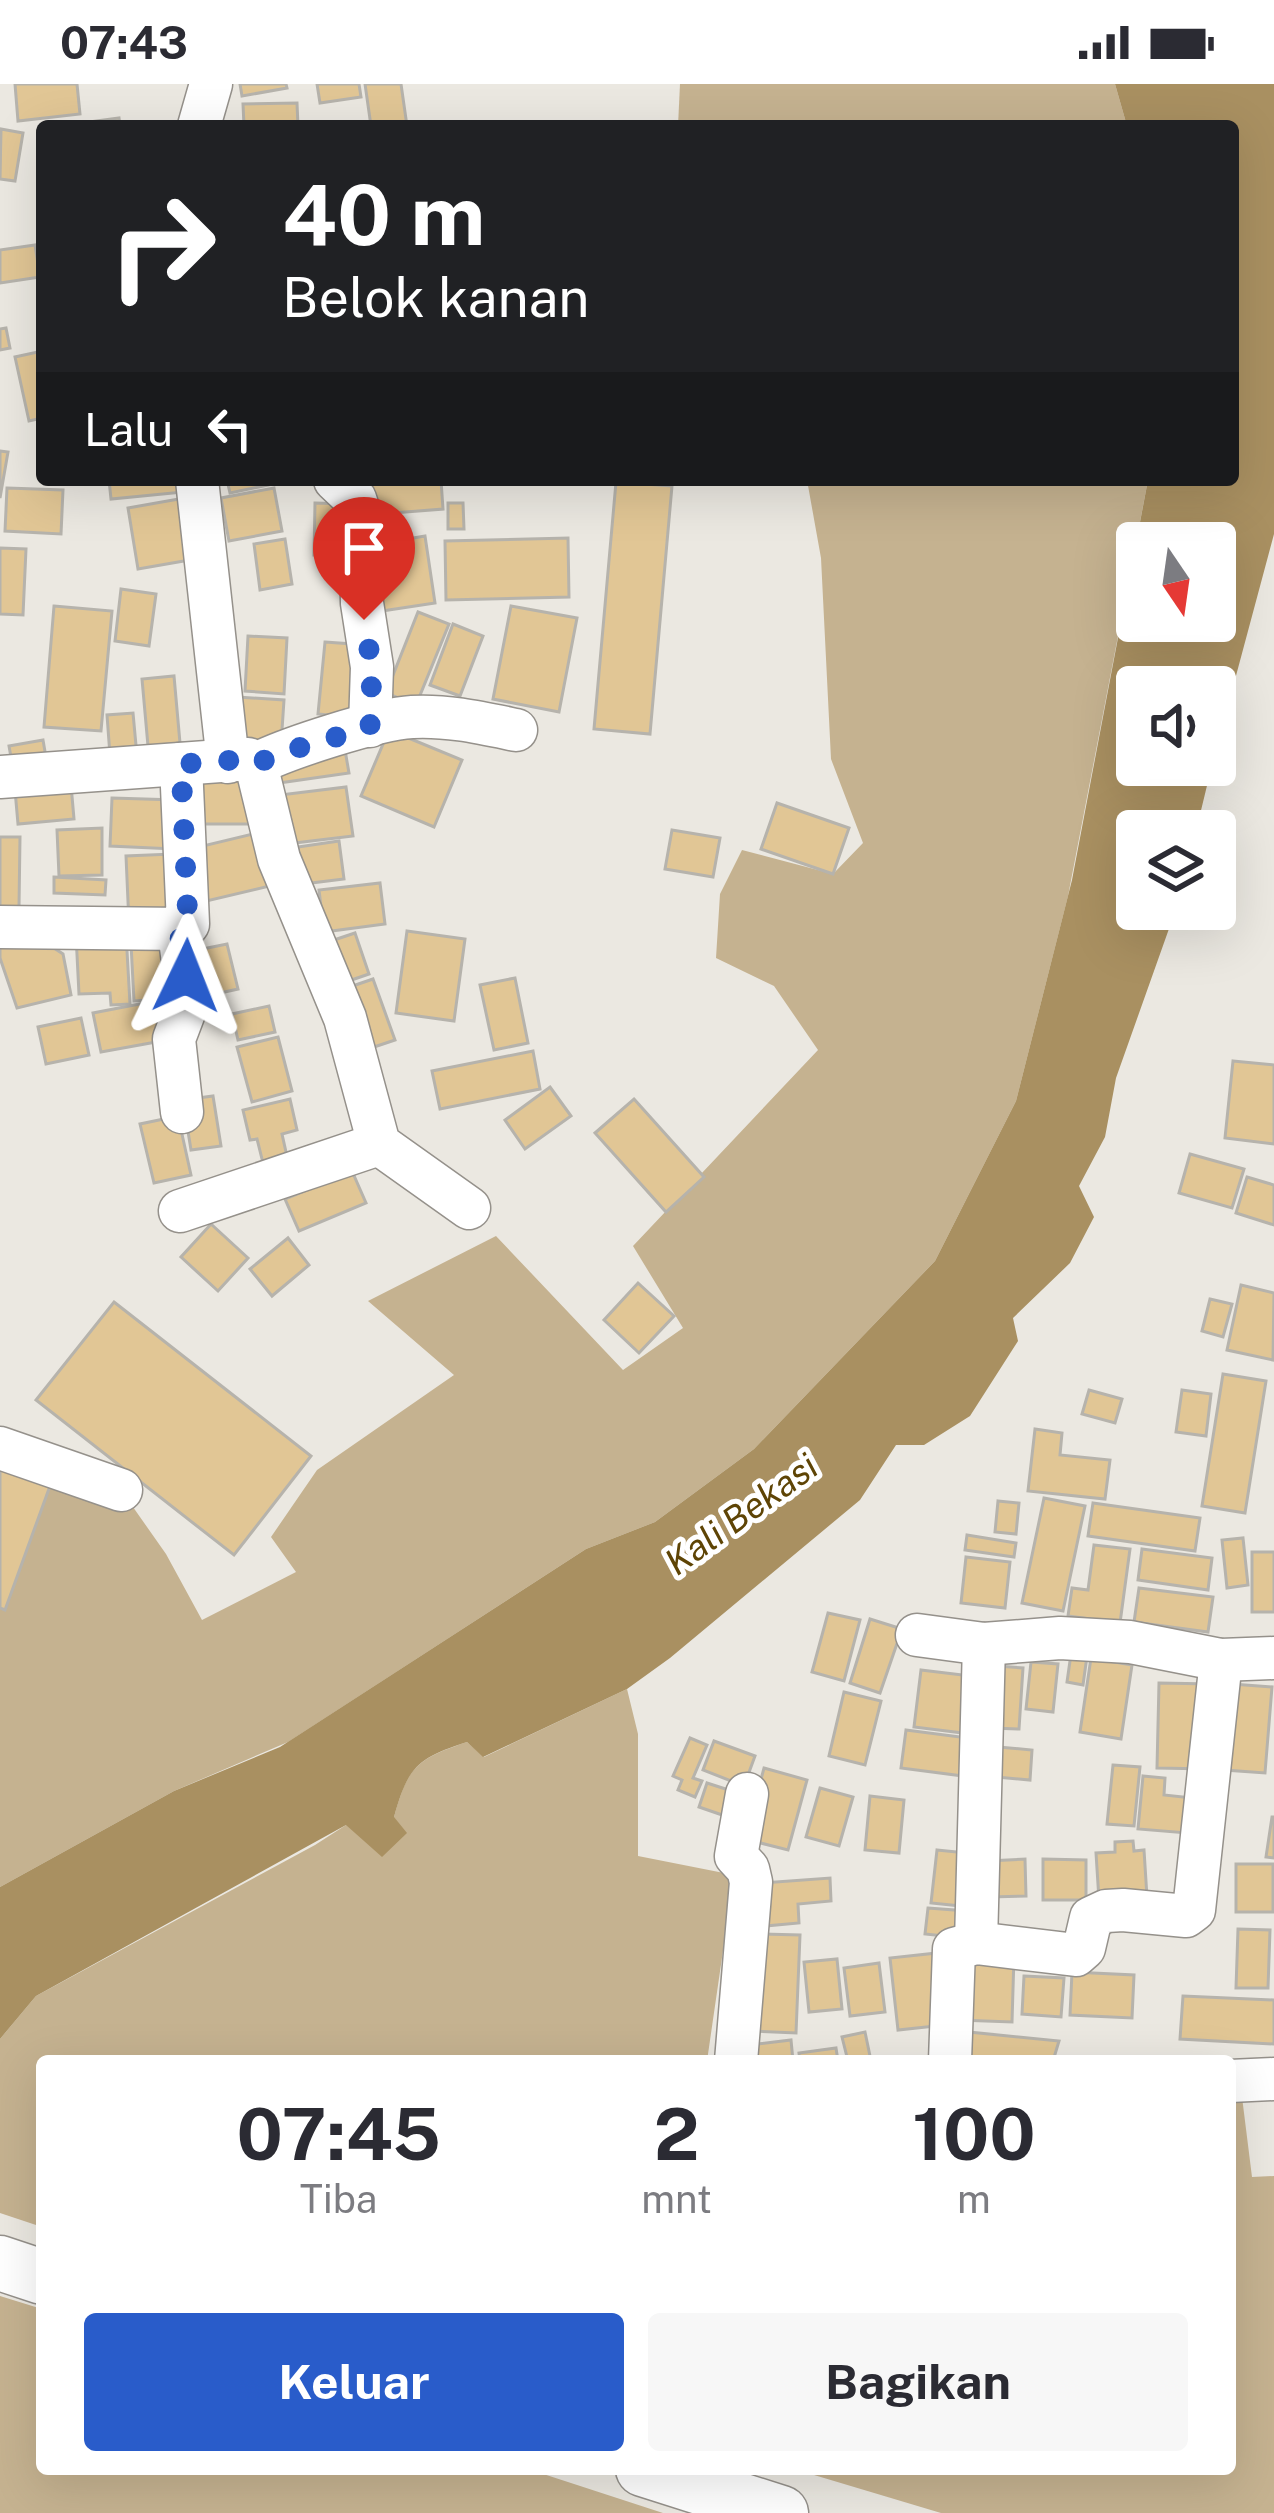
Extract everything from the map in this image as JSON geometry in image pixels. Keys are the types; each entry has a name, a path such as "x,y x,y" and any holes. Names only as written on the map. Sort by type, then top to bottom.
{"street":[{"path":"201,120 211,84"},
{"path":"198,486 242,763 345,1018 379,1144 469,1208"},
{"path":"341,486 355,499 360,514 362,603 372,667 370,727"},
{"path":"0,777 242,763 408,717 456,718 516,730"},
{"path":"0,927 179,931 188,923 181,764"},
{"path":"179,931 188,1002 175,1039 182,1112"},
{"path":"180,1210 379,1144"},
{"path":"0,1448 122,1490"},
{"path":"916,1635 984,1644 1060,1638 1107,1641 1220,1660 1274,1658"},
{"path":"976,1943 984,1644"},
{"path":"950,2055 954,1949 976,1943 1076,1955 1084,1948 1091,1918 1106,1911 1186,1916 1194,1910 1220,1660"},
{"path":"737,2055 751,1882 748,1869 736,1856 748,1794"},
{"path":"1236,2081 1274,2079"},
{"path":"0,2263 36,2275"},
{"path":"662,2475 781,2513"}],"shaded area":[{"path":"680,84 1115,84 1125,120 678,120"},
{"path":"808,486 1147,486 1140,522 1116,522 1117,642 1068,896 1016,1101 935,1261 754,1449 655,1522 586,1549 288,1742 174,1791 0,1887 0,1608 5,1609 56,1467 121,1490 166,1554 202,1620 296,1572 271,1537 317,1470 454,1375 368,1301 496,1236 623,1370 683,1328 633,1246 818,1050 774,986 716,958 720,894 742,850 833,874 863,843 831,759 821,558"},
{"path":"627,1689 638,1734 638,1856 734,1875 708,2055 36,2055 36,2225 0,2213 0,2039 36,1996 346,1825 394,1817 410,1775 436,1754 467,1742 484,1757"},
{"path":"1236,2089 1241,2089 1252,2177 1274,2176 1274,2513 941,2513 814,2475 1236,2475"},
{"path":"0,2296 36,2307 36,2475 546,2475 663,2513 0,2513"}],"water":[{"name":"Kali Bekasi","path":"1115,84 1274,84 1274,534 1236,676 1236,666 1116,666 1116,786 1207,786 1201,810 1116,810 1116,930 1169,930 1116,1078 1105,1137 1079,1186 1094,1217 1070,1263 1013,1318 1018,1341 970,1416 924,1445 896,1445 860,1500 670,1658 627,1689 483,1757 467,1742 436,1753 417,1767 404,1786 394,1817 407,1833 382,1857 346,1825 36,1996 0,2039 0,1887 174,1791 280,1747 586,1549 655,1522 754,1449 935,1261 1016,1101 1072,880 1117,642 1236,642 1236,522 1140,522 1147,486 1239,486 1239,120 1125,120"}],"building":[{"path":"15,84 77,84 80,114 18,121"},
{"path":"240,84 286,84 287,88 242,96"},
{"path":"317,84 359,84 361,97 320,103"},
{"path":"365,84 401,84 406,120 370,120"},
{"path":"297,103 298,120 244,120 243,104"},
{"path":"1,129 23,133 15,181 0,179"},
{"path":"35,245 36,278 0,283 0,250"},
{"path":"6,328 10,348 0,350 0,329"},
{"path":"36,352 36,419 29,421 15,357"},
{"path":"0,451 8,452 0,498"},
{"path":"110,486 194,486 194,491 111,499"},
{"path":"228,486 263,486 230,493"},
{"path":"366,486 441,486 443,509 368,515"},
{"path":"616,486 672,486 650,734 594,729"},
{"path":"7,488 63,490 61,534 5,531"},
{"path":"274,488 282,531 229,541 221,498"},
{"path":"190,497 201,558 138,569 128,508"},
{"path":"315,503 348,504 348,556 314,555"},
{"path":"448,503 463,503 464,529 448,529"},
{"path":"425,536 435,603 382,611 372,545"},
{"path":"568,538 569,597 446,600 445,541"},
{"path":"285,539 292,584 260,590 254,544"},
{"path":"0,548 26,549 23,615 0,614"},
{"path":"121,589 156,594 149,646 115,641"},
{"path":"54,606 112,611 101,731 44,727"},
{"path":"511,606 577,618 559,712 493,699"},
{"path":"418,612 449,624 416,705 386,693"},
{"path":"453,624 483,636 460,696 430,685"},
{"path":"248,636 287,638 284,694 245,691"},
{"path":"325,642 366,645 359,718 318,714"},
{"path":"174,676 180,743 148,746 142,679"},
{"path":"237,697 284,700 281,745 234,743"},
{"path":"133,713 138,767 111,769 107,715"},
{"path":"389,730 462,760 434,827 361,796"},
{"path":"43,740 48,769 14,774 9,746"},
{"path":"345,750 349,773 279,783 276,760"},
{"path":"188,779 252,780 251,824 188,824"},
{"path":"71,785 74,819 18,824 15,790"},
{"path":"346,787 353,836 286,844 280,795"},
{"path":"112,798 176,800 174,849 110,846"},
{"path":"777,803 849,828 833,874 761,849"},
{"path":"102,828 102,875 59,876 57,830"},
{"path":"672,830 720,838 713,877 665,869"},
{"path":"261,832 274,885 198,903 186,850"},
{"path":"0,837 20,837 19,907 0,907"},
{"path":"339,841 344,879 303,884 298,847"},
{"path":"172,854 174,922 129,924 126,856"},
{"path":"54,877 106,880 105,895 54,893"},
{"path":"380,883 385,924 324,932 319,890"},
{"path":"407,931 465,939 454,1021 396,1013"},
{"path":"126,933 130,1004 111,1005 110,993 79,994 76,935"},
{"path":"355,933 369,974 334,986 319,945"},
{"path":"37,937 63,954 71,995 17,1008 0,945"},
{"path":"179,941 181,978 159,979 160,999 134,1001 131,944"},
{"path":"227,944 238,989 193,999 183,953"},
{"path":"515,978 528,1043 494,1050 480,985"},
{"path":"373,979 395,1040 359,1052 338,991"},
{"path":"160,1000 167,1040 101,1052 93,1013"},
{"path":"269,1006 275,1032 238,1040 232,1014"},
{"path":"81,1018 89,1055 46,1064 38,1027"},
{"path":"278,1037 292,1091 252,1102 237,1047"},
{"path":"533,1051 540,1089 440,1109 432,1071"},
{"path":"1233,1061 1274,1065 1274,1144 1225,1138"},
{"path":"550,1087 571,1116 525,1149 505,1120"},
{"path":"213,1096 221,1146 191,1150 183,1100"},
{"path":"290,1099 297,1130 282,1134 288,1161 264,1167 257,1139 250,1140 243,1110"},
{"path":"634,1099 704,1177 666,1212 595,1133"},
{"path":"178,1116 191,1175 154,1183 140,1124"},
{"path":"1190,1154 1244,1169 1232,1208 1179,1193"},
{"path":"352,1171 366,1203 299,1231 285,1199"},
{"path":"1247,1177 1274,1185 1274,1225 1236,1213"},
{"path":"211,1224 248,1258 218,1291 181,1257"},
{"path":"288,1238 309,1265 272,1296 250,1269"},
{"path":"638,1283 674,1316 639,1353 604,1320"},
{"path":"1241,1285 1274,1293 1273,1360 1227,1350"},
{"path":"1210,1299 1232,1304 1223,1337 1202,1331"},
{"path":"114,1302 311,1456 234,1555 36,1400"},
{"path":"1223,1374 1266,1381 1245,1513 1202,1506"},
{"path":"1089,1390 1122,1399 1115,1423 1082,1414"},
{"path":"1182,1390 1211,1394 1206,1436 1176,1432"},
{"path":"1035,1429 1062,1433 1060,1455 1110,1460 1105,1499 1028,1491"},
{"path":"0,1457 54,1475 5,1610 0,1608"},
{"path":"1044,1498 1085,1506 1063,1611 1022,1603"},
{"path":"998,1501 1019,1503 1016,1534 995,1532"},
{"path":"1093,1503 1200,1518 1195,1551 1088,1536"},
{"path":"967,1535 1016,1543 1014,1557 965,1550"},
{"path":"1243,1538 1248,1585 1227,1588 1222,1540"},
{"path":"1094,1545 1130,1549 1120,1623 1068,1616 1072,1588 1088,1590"},
{"path":"1142,1549 1212,1558 1208,1590 1138,1580"},
{"path":"1252,1552 1274,1552 1274,1612 1252,1612"},
{"path":"966,1557 1010,1562 1005,1608 961,1603"},
{"path":"1139,1588 1213,1597 1208,1632 1134,1622"},
{"path":"828,1613 860,1620 844,1681 812,1672"},
{"path":"870,1619 902,1629 880,1693 850,1683"},
{"path":"1071,1654 1087,1656 1083,1685 1067,1682"},
{"path":"1091,1658 1132,1665 1121,1739 1080,1732"},
{"path":"1031,1662 1058,1664 1053,1712 1026,1709"},
{"path":"997,1666 1023,1668 1019,1729 992,1728"},
{"path":"921,1670 971,1676 963,1733 914,1727"},
{"path":"1159,1683 1211,1684 1209,1769 1157,1768"},
{"path":"1232,1684 1272,1687 1265,1773 1225,1770"},
{"path":"844,1692 881,1701 865,1765 829,1756"},
{"path":"906,1730 968,1738 963,1776 901,1768"},
{"path":"690,1738 707,1745 693,1778 702,1781 695,1797 678,1790 682,1780 673,1776"},
{"path":"714,1741 755,1756 744,1786 703,1770"},
{"path":"987,1746 1032,1750 1030,1780 985,1776"},
{"path":"1113,1765 1140,1767 1134,1826 1107,1824"},
{"path":"764,1768 807,1780 788,1850 745,1839"},
{"path":"1143,1776 1165,1778 1164,1795 1202,1799 1199,1834 1138,1829"},
{"path":"707,1783 735,1792 728,1817 699,1807"},
{"path":"820,1788 853,1797 839,1846 806,1837"},
{"path":"870,1796 904,1800 899,1853 865,1850"},
{"path":"1274,1817 1274,1858 1266,1857"},
{"path":"1133,1841 1134,1851 1144,1850 1147,1897 1099,1900 1096,1853 1115,1852 1115,1842"},
{"path":"937,1850 977,1854 971,1907 931,1903"},
{"path":"1025,1859 1026,1896 990,1897 988,1861"},
{"path":"1043,1859 1086,1860 1086,1900 1043,1900"},
{"path":"1236,1864 1273,1864 1273,1912 1236,1912"},
{"path":"830,1878 831,1901 798,1904 799,1923 765,1926 762,1883"},
{"path":"928,1908 967,1911 964,1938 925,1934"},
{"path":"1238,1929 1270,1930 1268,1988 1236,1988"},
{"path":"757,1934 800,1935 796,2033 753,2031"},
{"path":"937,1953 945,2025 898,2030 890,1958"},
{"path":"961,1955 1014,1956 1012,2022 959,2020"},
{"path":"837,1959 842,2009 809,2012 804,1962"},
{"path":"879,1963 885,2012 850,2016 844,1968"},
{"path":"1072,1972 1134,1975 1132,2018 1070,2015"},
{"path":"1024,1976 1064,1978 1061,2017 1022,2014"},
{"path":"1183,1996 1274,2000 1274,2044 1180,2039"},
{"path":"959,2031 1059,2041 1055,2055 961,2055"},
{"path":"865,2032 870,2055 846,2055 842,2037"},
{"path":"791,2040 792,2055 750,2055 749,2045"},
{"path":"836,2048 837,2055 799,2055"}],"route":[{"path":"186,976 179,931 188,923 181,764 248,759 256,764 370,727 372,667 364,620"}]}
